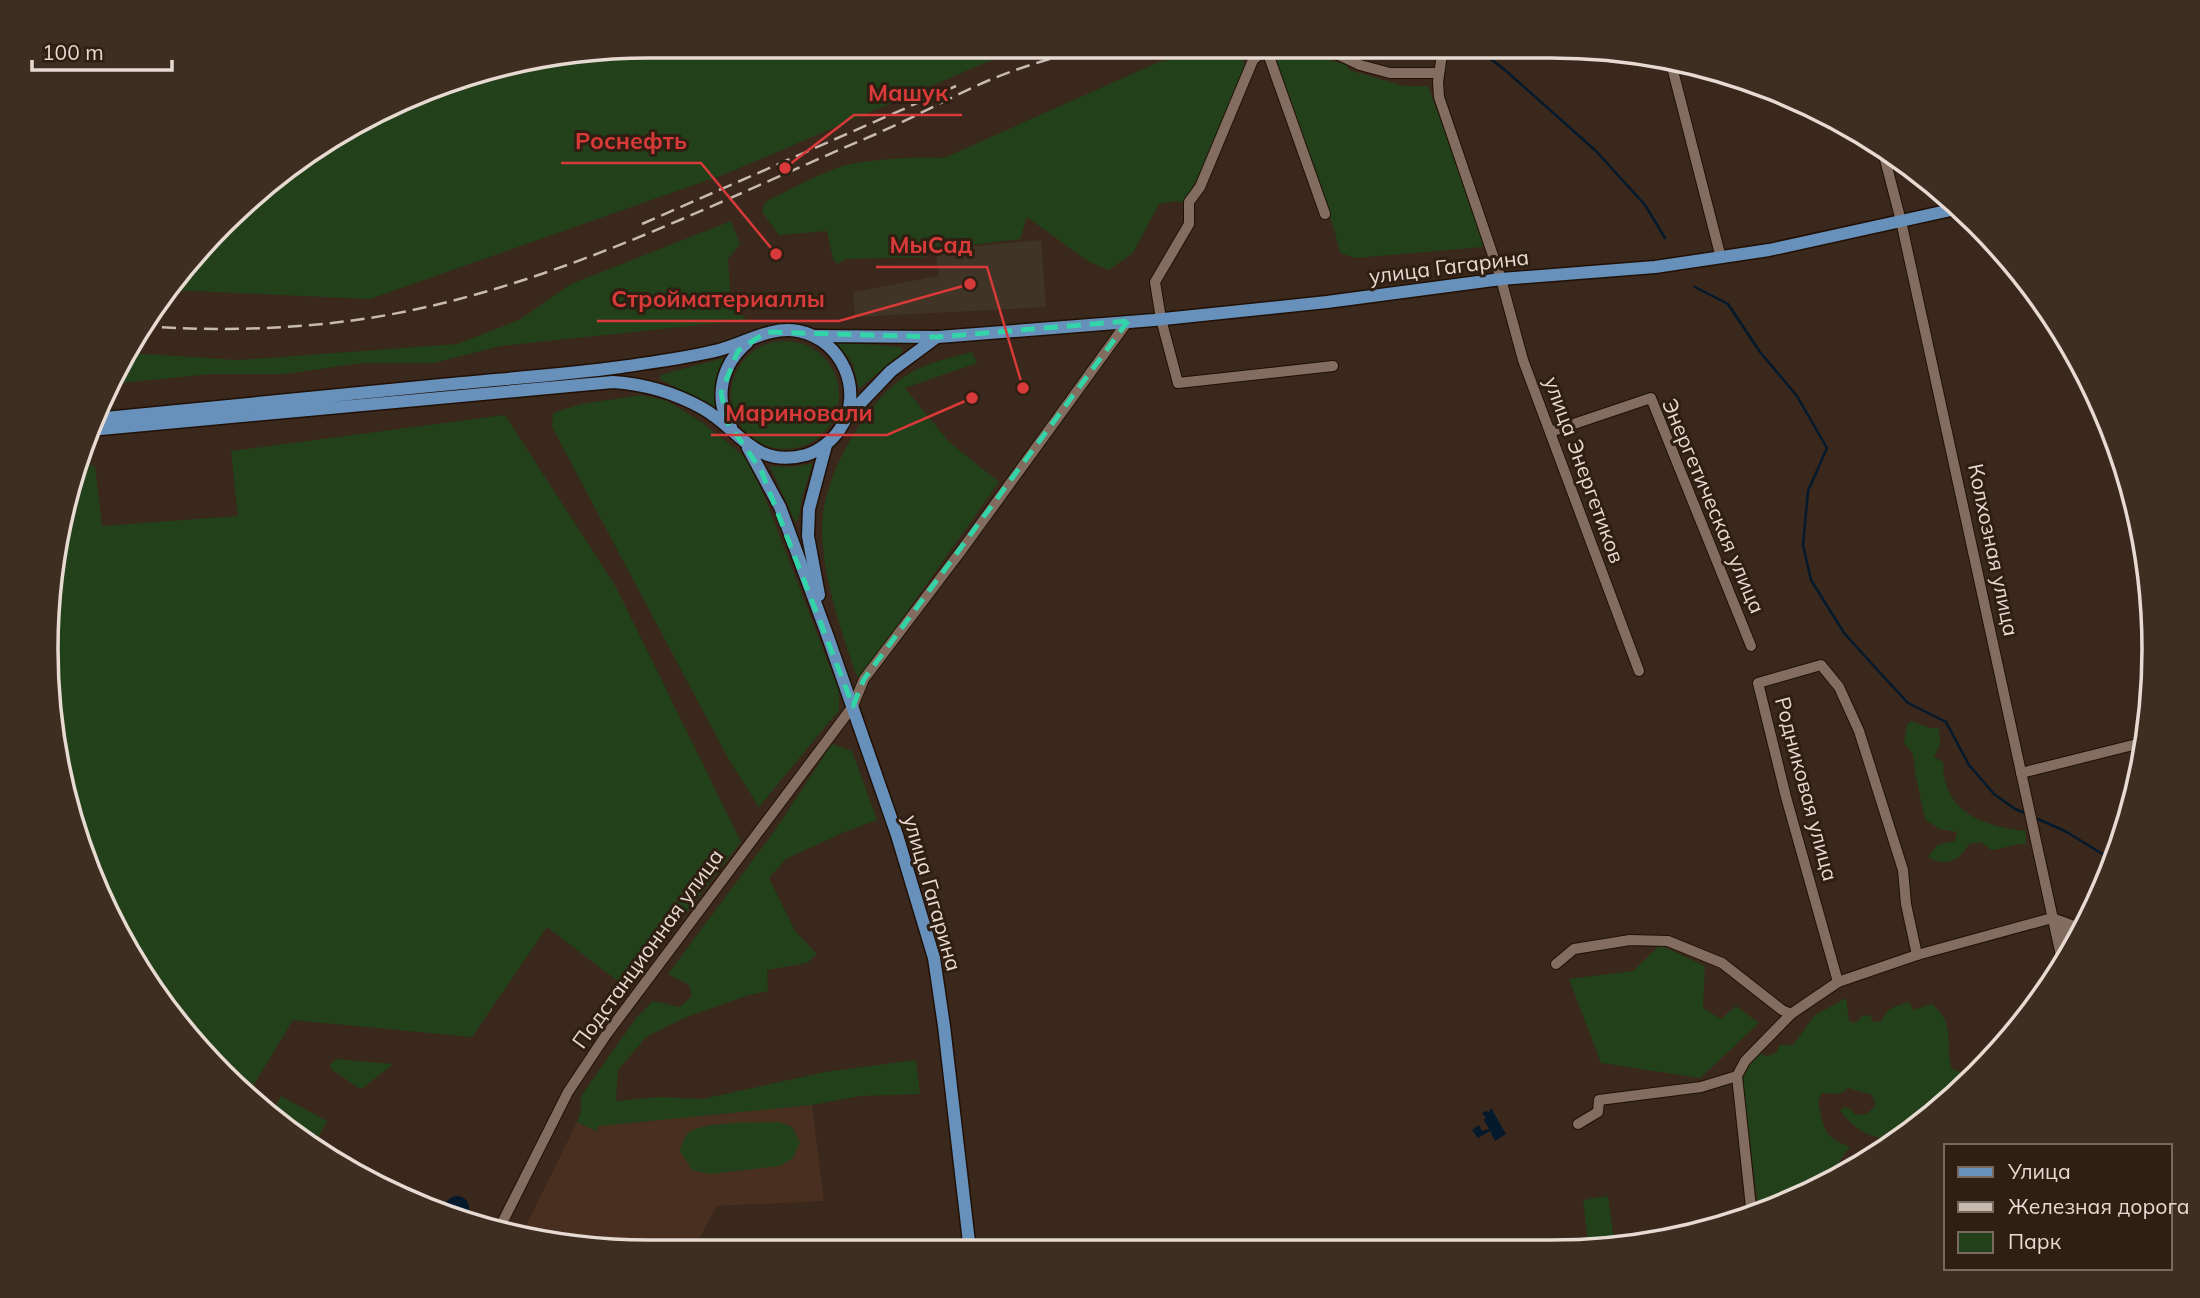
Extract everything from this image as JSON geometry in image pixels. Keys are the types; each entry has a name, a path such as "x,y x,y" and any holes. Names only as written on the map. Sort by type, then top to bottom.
{"main road":[{"name":"улица Гагарина","path":"815,336 938,337 1161,319 1327,302 1501,279 1655,267 1769,250 1948,211"},
{"path":"101,429 613,383 648,386 681,397 716,416 741,440 761,454 777,458 803,456 826,445 846,418 850,386 839,357 828,345 801,331 778,330 693,356 617,368 105,418"},
{"path":"846,418 891,371 938,337"},
{"path":"750,340 729,363 723,377 723,408 780,507 828,637"},
{"path":"826,445 809,509 808,536 828,637"},
{"name":"улица Гагарина","path":"828,637 897,835 933,958 944,1026 969,1240"}],"street":[{"path":"1255,58 1200,187 1189,202 1189,224 1155,282 1161,319 1178,383 1333,366"},
{"path":"1272,58 1325,214"},
{"path":"1345,58 1391,73 1439,73"},
{"name":"улица Энергетиков","path":"1441,58 1439,97 1501,279 1523,360 1639,671"},
{"path":"1673,71 1721,258"},
{"name":"Колхозная улица","path":"1885,162 1901,221 2060,949"},
{"name":"Подстанционная улица","path":"503,1222 568,1092 599,1047 853,706 864,679 1128,321"},
{"name":"Энергетическая улица","path":"1550,432 1651,398 1751,646"},
{"name":"Родниковая улица","path":"1838,982 1786,797 1758,683 1821,665 1839,687 1859,731 1903,870 1906,904 1917,955"},
{"path":"2021,773 2134,745"},
{"path":"1751,1205 1737,1076 1745,1061 1791,1014 1838,982 1917,955 2055,919 2073,926"},
{"name":"Колхозная улица","path":"2055,919 2064,929 2066,939"},
{"path":"1556,964 1574,949 1630,940 1668,941 1723,963 1791,1014"},
{"path":"1578,1124 1598,1112 1599,1100 1701,1087 1737,1076"}],"highlighted area":[{"path":"1128,321 864,679 853,706 761,470 728,423 721,393 738,351 766,332 938,337"}],"shaded area":[{"path":"1041,240 1046,307 855,317 853,292 939,276 935,250"},
{"path":"812,1105 824,1201 717,1206 698,1240 610,1239 525,1227 577,1122 595,1131 599,1126"}],"green space":[{"path":"996,58 728,173 370,299 179,290 204,259 259,204 321,157 387,119 459,89 496,78 534,69 610,59"},
{"path":"1177,58 1243,58 1245,69 1186,204 1177,201 1159,204 1133,253 1109,270 1089,262 1027,217 1020,239 932,250 925,257 846,259 838,264 833,259 827,231 779,235 762,212 765,202 833,169 878,160 944,158 1159,62"},
{"path":"1274,58 1325,58 1347,65 1349,70 1404,86 1428,86 1473,208 1483,247 1356,258 1340,253 1335,232"},
{"path":"731,221 740,244 728,259 731,300 746,320 500,346 434,363 361,363 285,374 210,374 121,383 137,354 239,360 457,344 519,320 571,284"},
{"path":"785,341 806,345 824,356 835,374 839,395 835,416 824,434 806,445 785,449 764,445 746,434 735,416 731,395 735,374 746,356 764,345"},
{"path":"836,342 901,347 903,352 859,389 853,364"},
{"path":"972,352 977,363 905,388 949,442 999,482 860,678 856,675 839,622 823,549 824,509 830,486 851,439 881,397 898,381 916,370"},
{"path":"724,358 715,381 715,409 660,379 660,375"},
{"path":"641,395 667,401 703,423 745,457 763,493 839,691 839,710 759,807 728,758 552,427 553,413 581,404"},
{"path":"505,415 616,587 741,842 628,989 547,927 472,1037 293,1020 252,1087 204,1039 180,1009 137,945 119,911 89,839 69,764 63,726 59,688 59,610 69,534 87,465 95,466 102,526 238,516 231,451"},
{"path":"813,463 798,520 795,522 770,466 793,467"},
{"path":"1911,721 1930,728 1939,728 1940,744 1934,757 1943,762 1950,793 1958,804 1980,820 2026,831 2026,844 1991,850 1981,842 1969,844 1961,855 1951,861 1940,862 1928,857 1937,845 1955,841 1957,832 1939,829 1925,819 1913,754 1904,743 1907,725"},
{"path":"832,744 852,751 877,820 786,859 769,878 795,931 817,954 807,963 767,970 768,991 684,1018 646,1037 618,1070 616,1101 660,1097 702,1099 825,1072 916,1060 920,1094 860,1096 812,1105 599,1126 596,1131 577,1122 581,1112 581,1096 636,1018 653,1001 680,1007 692,996 689,985 668,974 773,833"},
{"path":"1660,945 1705,966 1703,1008 1721,1019 1736,1006 1759,1023 1700,1078 1601,1063 1569,979 1633,971"},
{"path":"1846,998 1849,1021 1856,1023 1863,1015 1871,1016 1872,1021 1881,1022 1896,1006 1909,1002 1913,1010 1932,1004 1945,1020 1952,1069 1960,1072 1960,1075 1911,1118 1880,1138 1858,1128 1840,1111 1844,1107 1856,1115 1867,1114 1876,1105 1872,1095 1848,1088 1840,1094 1822,1093 1818,1101 1826,1130 1834,1139 1850,1147 1839,1165 1758,1203 1742,1080 1748,1063 1760,1054 1767,1056 1777,1052 1779,1045 1793,1045 1815,1015"},
{"path":"336,1059 393,1064 363,1088 359,1088 332,1070 330,1065"},
{"path":"281,1096 327,1121 318,1139 275,1107"},
{"path":"779,1122 792,1127 800,1142 793,1158 780,1166 710,1174 692,1170 680,1151 686,1136 698,1128 720,1124"},
{"path":"1608,1196 1614,1237 1588,1239 1583,1200"}],"water":[{"path":"1491,1108 1506,1134 1495,1141 1490,1131 1478,1138 1472,1130 1479,1125 1482,1131 1489,1129 1484,1120 1486,1117 1482,1114 1489,1112"},
{"path":"457,1196 466,1199 468,1212 446,1204 448,1199"}],"waterway":[{"path":"1489,58 1596,151 1645,205 1665,238"},
{"path":"1695,287 1728,304 1760,352 1797,396 1827,448 1808,491 1803,545 1811,580 1844,633 1908,703 1946,722 1969,765 1994,794 2027,814"},
{"path":"2033,817 2065,831 2105,855"}],"railway":[{"path":"153,327 250,329 323,324 396,313 489,291 545,273 657,230 876,134 991,80 1053,58"},
{"path":"642,224 956,86"}],"place":[{"name":"Машук","path":"785,168"},
{"name":"Роснефть","path":"776,254"},
{"name":"Стройматериаллы","path":"970,284"},
{"name":"МыСад","path":"1023,388"},
{"name":"Мариновали","path":"972,398"}]}
